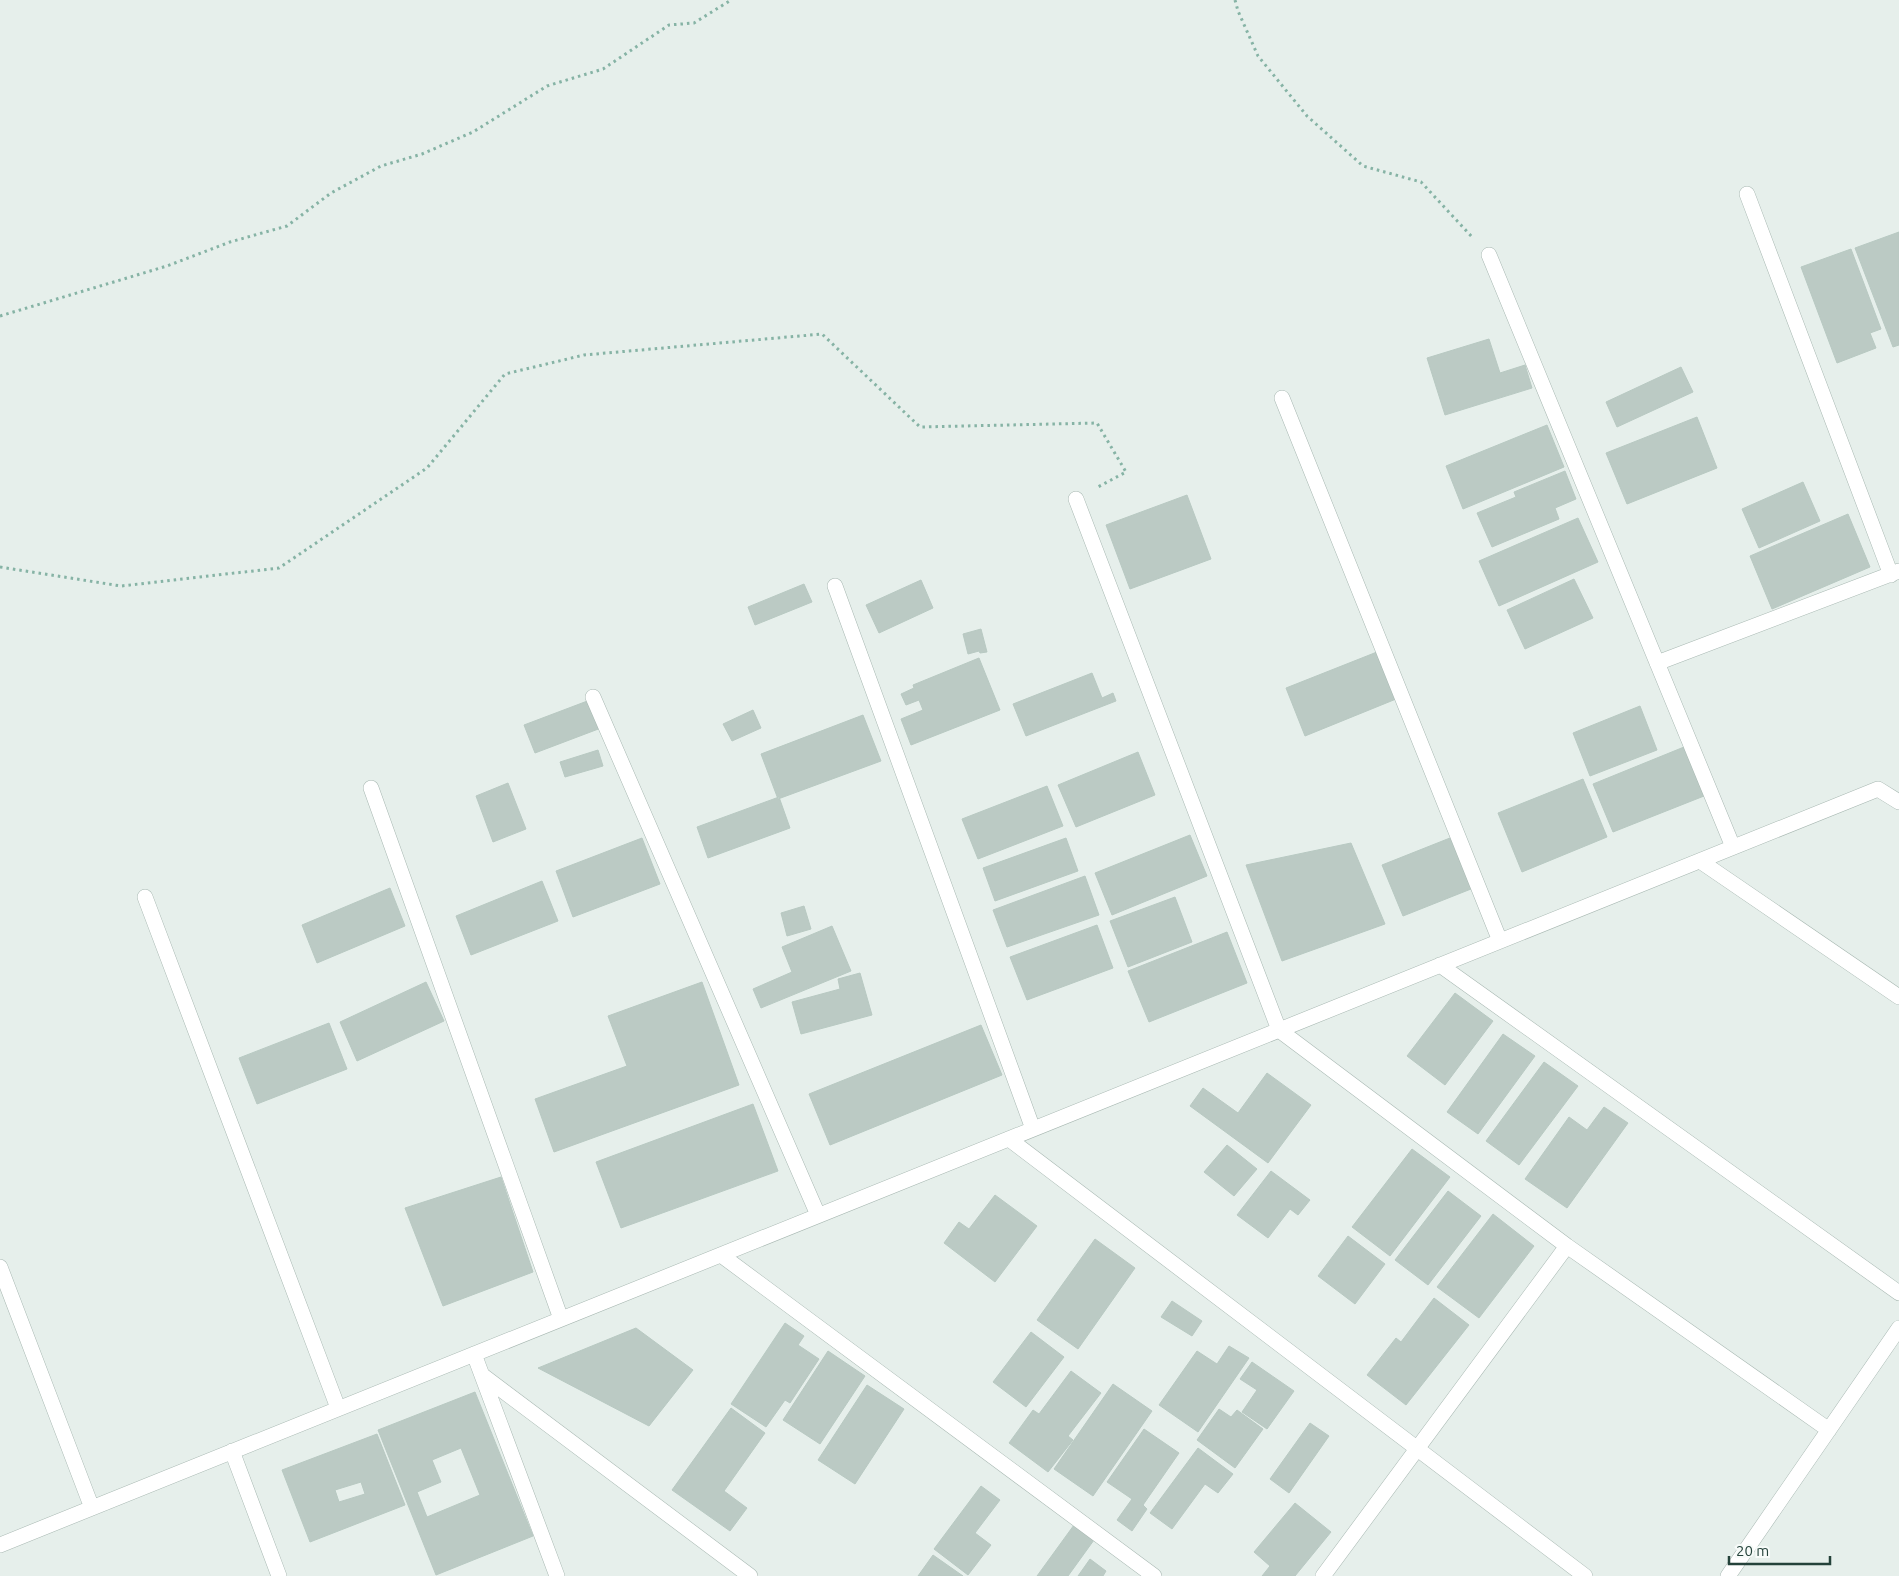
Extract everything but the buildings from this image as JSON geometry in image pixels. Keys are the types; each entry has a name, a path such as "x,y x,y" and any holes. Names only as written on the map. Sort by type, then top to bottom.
{"street":[{"path":"1657,663 1895,573 1747,194"},
{"path":"1489,255 1733,847"},
{"path":"1282,398 1500,941"},
{"path":"1076,499 1279,1030 1567,1246 1829,1430"},
{"path":"835,586 1033,1129"},
{"path":"593,697 818,1215"},
{"path":"371,788 561,1319"},
{"path":"0,1544 1878,789 1899,802"},
{"path":"1700,861 1899,997"},
{"path":"145,897 338,1408"},
{"path":"1440,965 1899,1293"},
{"path":"1009,1139 1416,1450 1585,1576"},
{"path":"1323,1576 1567,1246"},
{"path":"721,1254 1154,1576"},
{"path":"0,1267 92,1508"},
{"path":"1728,1576 1899,1328"},
{"path":"474,1354 557,1576"},
{"path":"482,1375 750,1576"},
{"path":"232,1451 279,1576"}],"path":[{"path":"0,316 167,266 230,242 287,226 331,193 381,166 422,154 473,132 546,86 603,69 669,25 694,23 731,0"},
{"path":"1235,0 1258,56 1307,116 1363,166 1420,182 1489,255"},
{"path":"0,567 122,586 279,568 427,468 505,374 584,355 822,334 920,427 1097,423 1126,472 1076,499"}]}
